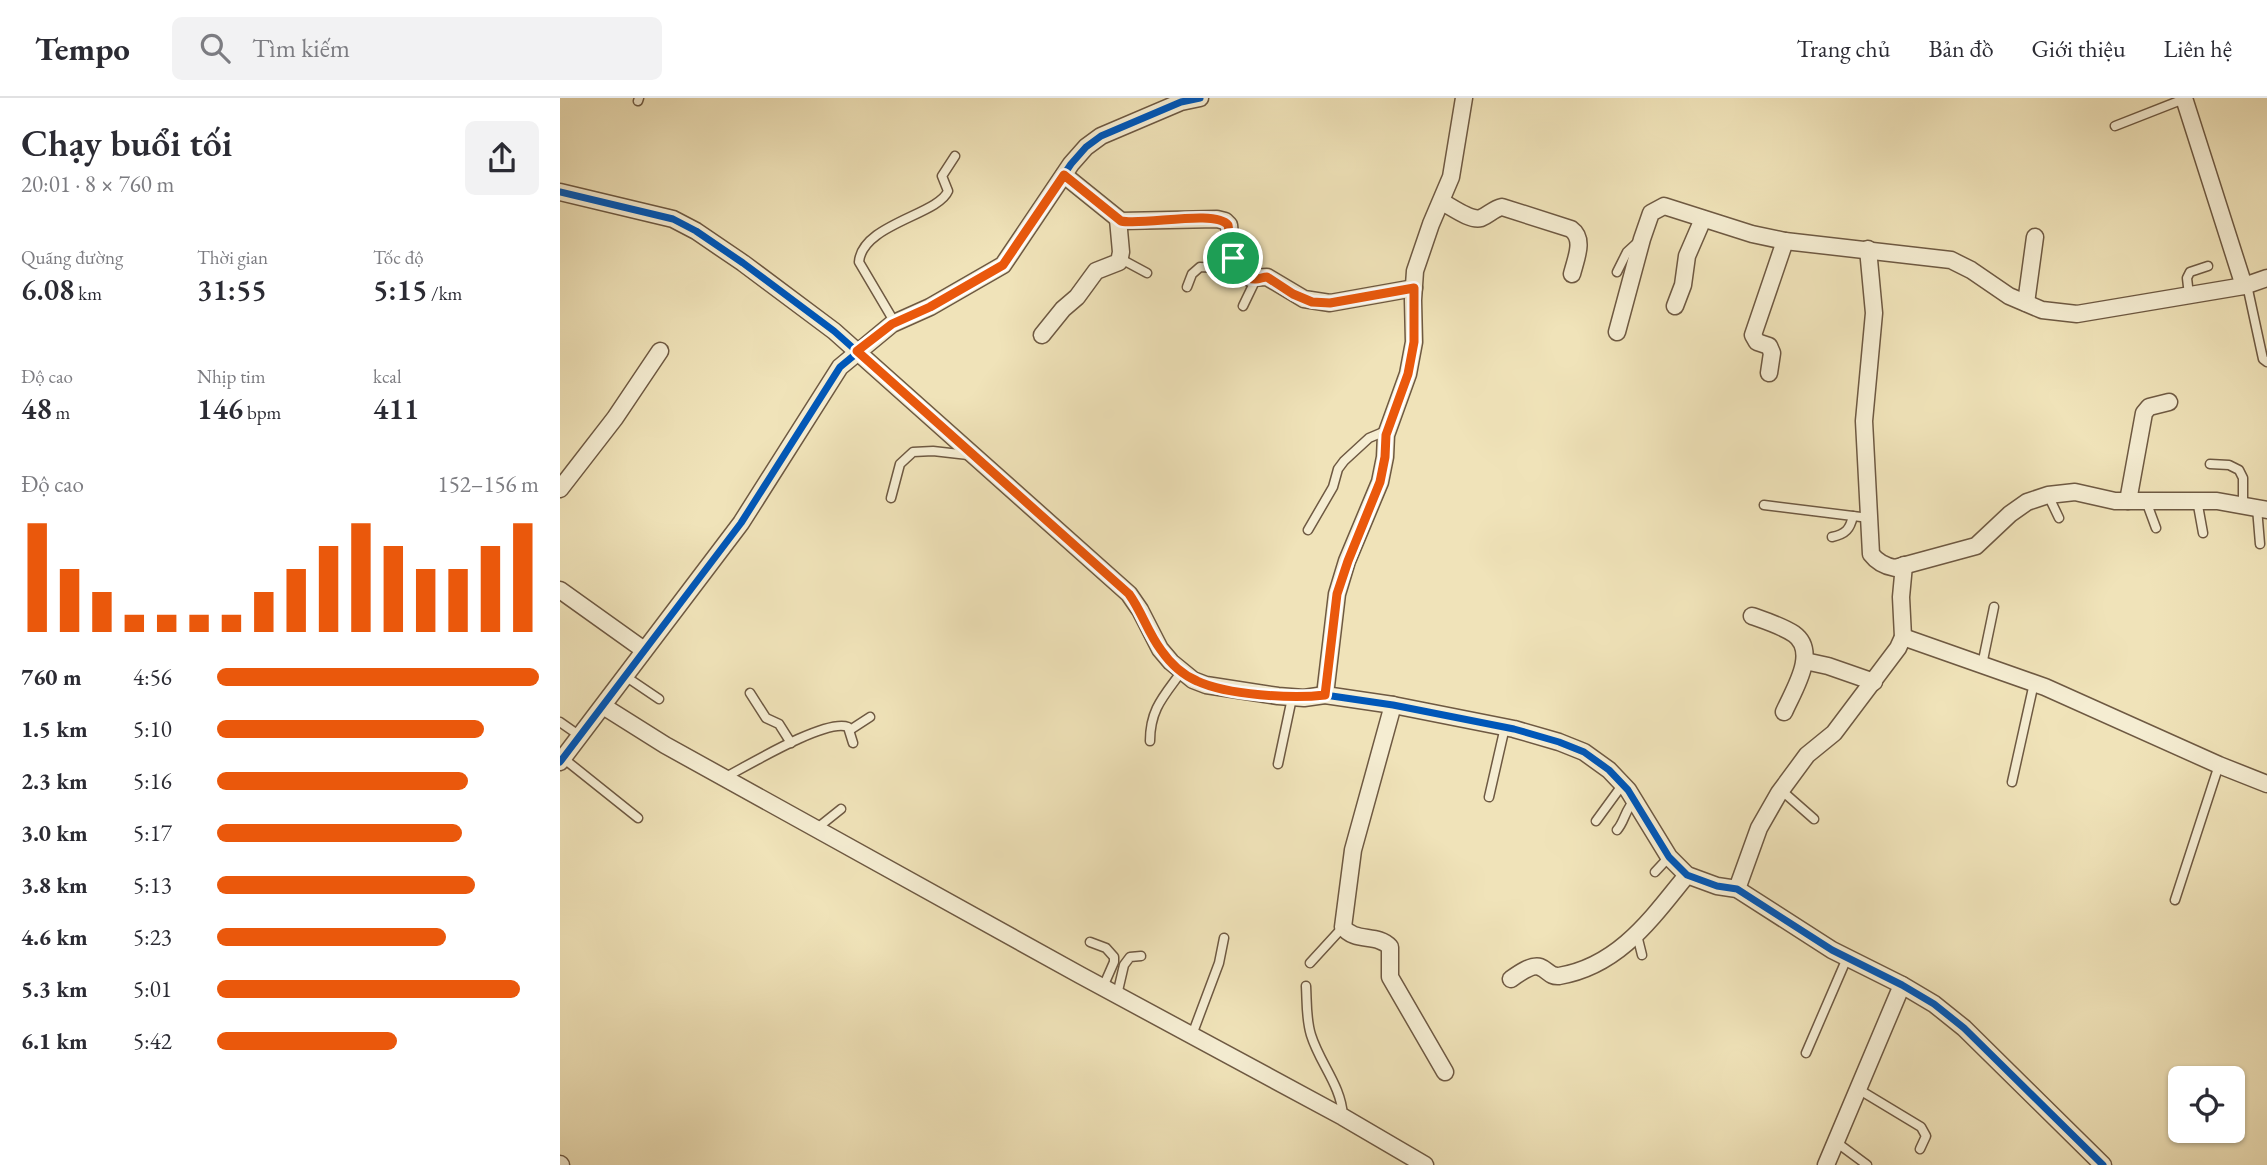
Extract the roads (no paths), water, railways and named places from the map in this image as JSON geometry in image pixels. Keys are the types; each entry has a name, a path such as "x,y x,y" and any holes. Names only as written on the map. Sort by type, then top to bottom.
{"street":[{"path":"562,760 741,523 840,367 895,323 1003,265 1080,153 1101,136 1181,102 1200,98"},
{"path":"1325,695 1337,594 1380,482 1388,430 1400,400 1414,342 1415,271 1451,177 1464,98"},
{"path":"2184,99 2245,286"},
{"path":"1064,175 1118,219 1128,223 1222,219 1228,225 1233,265 1237,269 1256,279 1267,277 1293,294 1312,302 1330,303 1414,288"},
{"path":"560,192 673,219 743,263 857,351 1129,594 1160,649 1182,671 1206,685 1292,698 1325,695 1393,705 1504,727 1584,752 1623,784 1670,857 1687,875 1717,886 1737,889 1847,958 1934,1004 1964,1028 2103,1165"},
{"path":"1442,202 1473,218 1482,218 1495,208 1502,207 1571,229 1580,239 1573,274"},
{"path":"1616,332 1651,213 1664,206 1752,234 1785,241 1951,260 2009,296 2042,310 2077,314 2245,286 2267,278"},
{"path":"1042,335 1063,309 1077,297 1096,271 1116,265 1121,259 1118,219"},
{"path":"1675,306 1683,285 1687,256 1703,219"},
{"path":"2025,303 2035,237"},
{"path":"1769,373 1772,353 1769,346 1757,342 1753,335 1785,241"},
{"path":"1868,249 1874,313 1864,421 1861,517 1871,554 1886,567 1895,568 1976,546 2026,502 2048,495 2075,492 2115,501 2197,500 2256,508"},
{"path":"560,489 615,418 660,351"},
{"path":"2128,501 2144,413 2150,407 2169,402"},
{"path":"1737,889 1759,828 1781,790 1797,767 1834,733 1892,659 1903,637 1901,597 1904,565"},
{"path":"564,592 644,650"},
{"path":"1752,616 1793,634 1802,645 1805,661 1784,712"},
{"path":"1903,637 2034,683 2267,784"},
{"path":"1805,661 1874,682"},
{"path":"1393,705 1353,850 1343,927 1354,936 1378,939 1390,947 1390,977 1445,1072"},
{"path":"603,706 724,778 1290,1091 1343,1117 1425,1165"},
{"path":"1511,978 1534,967 1559,976 1601,963 1637,935 1687,875"},
{"path":"1826,1165 1902,985"}],"lane":[{"path":"2115,126 2184,99"},
{"path":"895,323 859,262 859,256 890,226 943,201 948,191 942,176 955,156"},
{"path":"1617,272 1627,252 1642,239"},
{"path":"1121,259 1147,272"},
{"path":"2189,295 2187,278 2190,272 2208,266"},
{"path":"1187,286 1192,274 1200,267 1237,269"},
{"path":"1243,306 1256,279"},
{"path":"2245,286 2263,359 2267,362"},
{"path":"1308,530 1333,487 1338,469 1344,461 1369,438 1388,430"},
{"path":"891,498 900,464 913,452 974,456"},
{"path":"2210,464 2229,465 2239,470 2256,508 2260,544"},
{"path":"2048,495 2059,518"},
{"path":"2197,500 2203,533"},
{"path":"2146,501 2156,528"},
{"path":"1764,505 1861,517"},
{"path":"1832,537 1846,531 1861,517"},
{"path":"1982,664 1994,607"},
{"path":"1150,741 1154,710 1182,671"},
{"path":"625,676 659,699"},
{"path":"2012,782 2034,683"},
{"path":"750,693 766,718 779,724 791,743"},
{"path":"1278,764 1292,698"},
{"path":"850,730 870,716"},
{"path":"560,722 580,736"},
{"path":"724,778 791,743 833,725 846,726 850,730 853,743"},
{"path":"1489,797 1504,727"},
{"path":"562,760 638,817"},
{"path":"2175,900 2219,765"},
{"path":"1596,821 1623,784"},
{"path":"1781,790 1814,819"},
{"path":"1617,830 1622,824 1627,807 1634,800"},
{"path":"816,829 841,809"},
{"path":"1655,872 1670,857"},
{"path":"1310,963 1343,927"},
{"path":"1637,935 1642,955"},
{"path":"1192,1035 1220,963 1224,938"},
{"path":"1090,942 1105,948 1114,957 1110,991"},
{"path":"1110,991 1130,957 1141,956"},
{"path":"1806,1053 1847,958"},
{"path":"1306,986 1307,1017 1311,1035 1339,1092 1343,1117"},
{"path":"1857,1089 1921,1127 1926,1136 1920,1149"},
{"path":"1836,1142 1867,1165"}]}
